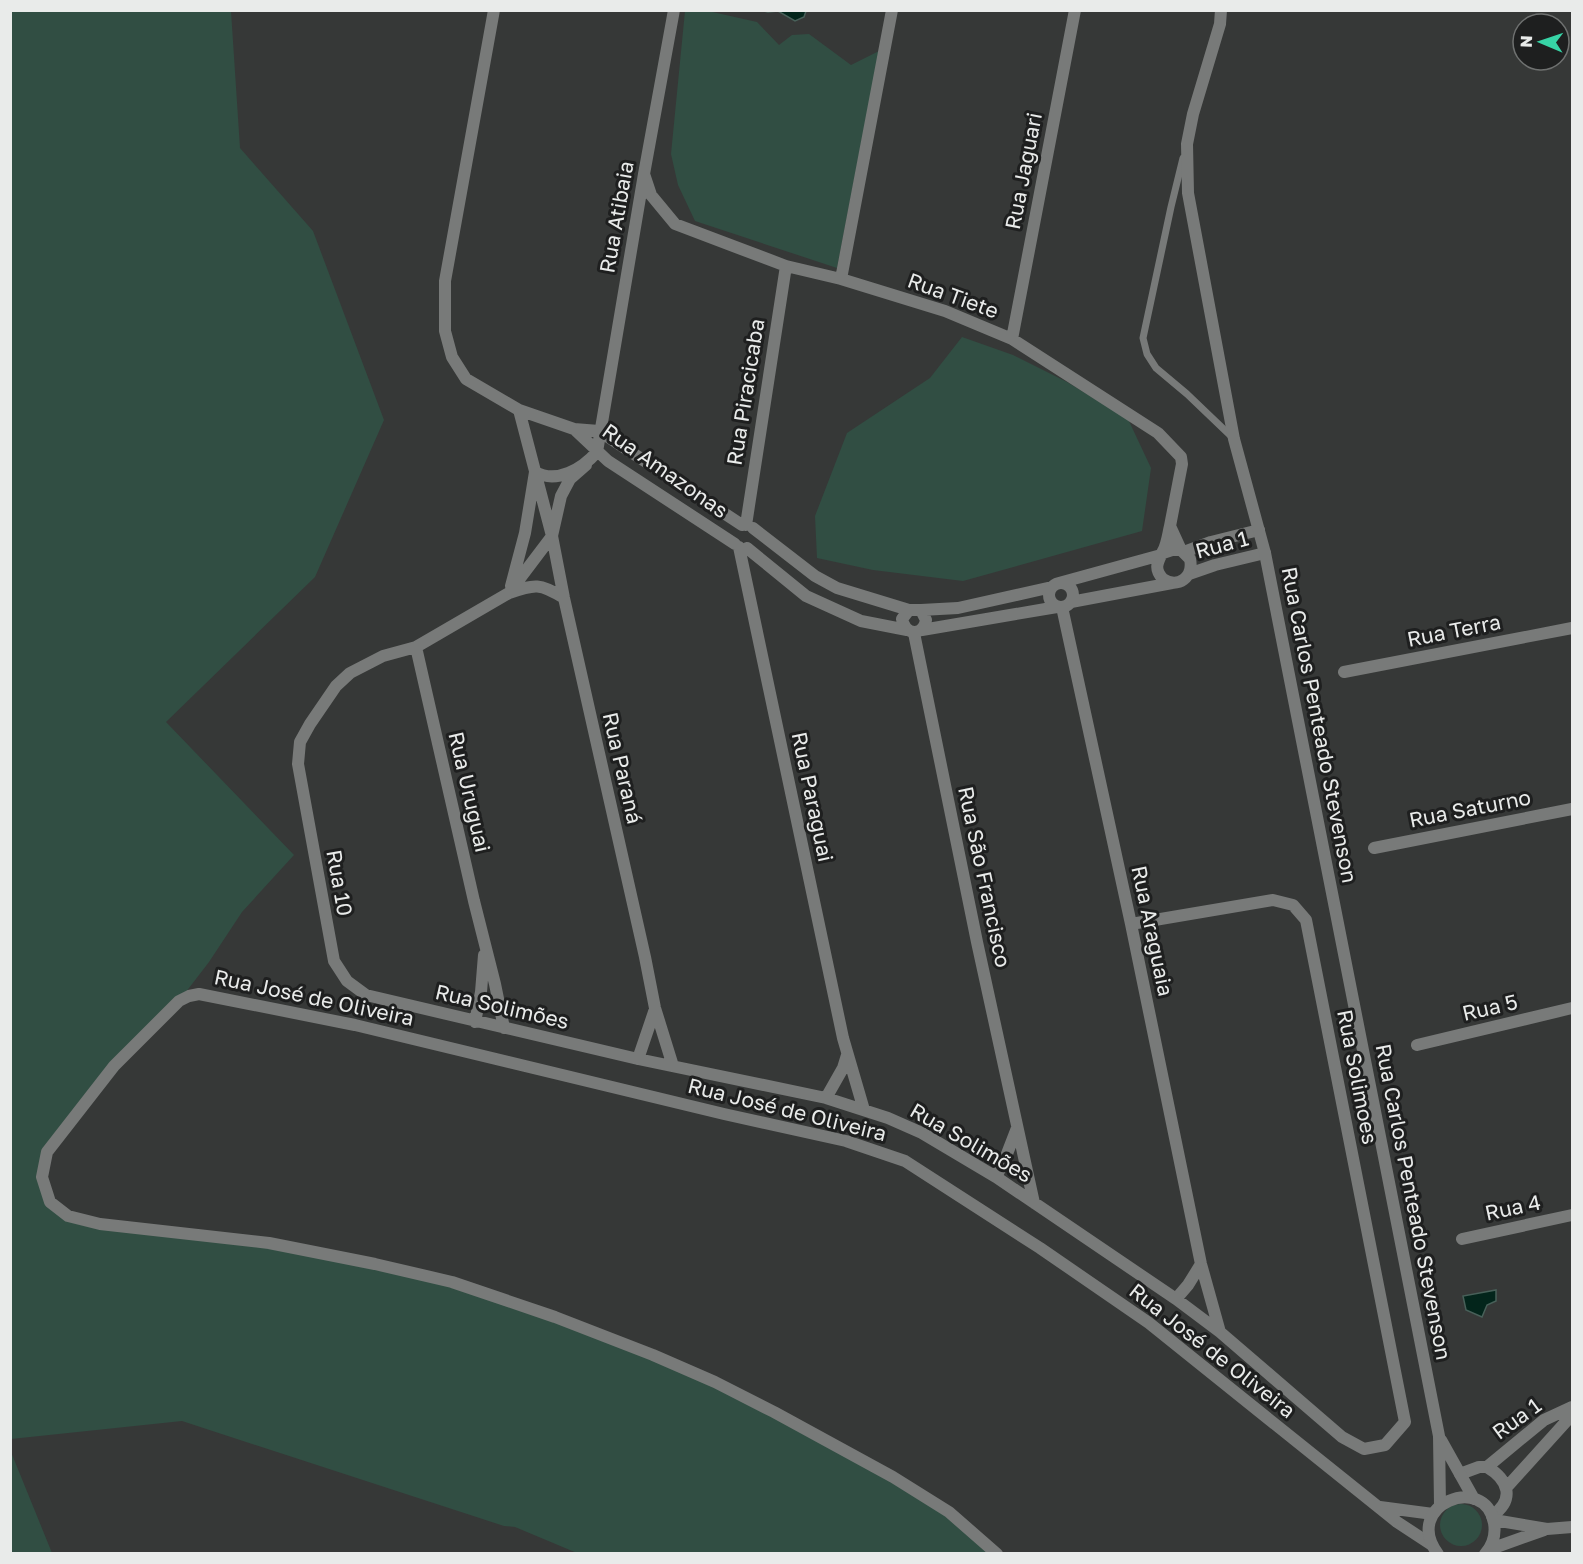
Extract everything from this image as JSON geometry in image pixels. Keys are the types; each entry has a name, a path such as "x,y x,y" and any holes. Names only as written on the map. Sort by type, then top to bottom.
{"street":[{"name":"Rua Amazonas","path":"494,10 445,281 445,331 452,357 466,379 519,410 574,429 599,431 747,526 815,576 837,588 915,610 958,608 1055,585 1162,554"},
{"name":"Rua Atibaia","path":"597,452 674,10"},
{"path":"841,279 892,10"},
{"name":"Rua Jaguari","path":"1012,339 1075,10"},
{"name":"Rua Carlos Penteado Stevenson","path":"1221,10 1220,24 1192,114 1187,144 1188,193 1234,439 1265,553 1439,1436 1437,1509 1429,1524 1429,1535 1435,1549"},
{"name":"Rua Carlos Penteado Stevenson","path":"1220,24 1231,10"},
{"name":"Rua Tiete","path":"644,174 651,195 675,224 786,266 841,279 945,311 1012,339 1158,433 1181,457 1182,464 1162,554"},
{"name":"Rua Piracicaba","path":"747,526 786,266"},
{"name":"Rua Paraná","path":"519,410 552,536 655,1008 674,1066"},
{"name":"Rua Amazonas","path":"574,429 608,461 740,547 806,596 861,621 914,631 1063,606 1172,584"},
{"name":"Rua Paraná","path":"552,536 561,496 570,479 597,452"},
{"path":"509,592 525,533 535,472 545,477 554,477 585,465"},
{"name":"Rua Amazonas","path":"740,547 752,546 756,539 747,526"},
{"name":"Rua Amazonas","path":"740,547 734,532 747,526"},
{"path":"1170,526 1182,551 1190,559 1189,574 1184,580 1172,584 1162,579 1157,570 1158,560 1162,554 1172,550 1182,551"},
{"name":"Rua 1","path":"1182,551 1259,530"},
{"path":"509,592 552,536"},
{"name":"Rua Paraguai","path":"740,547 847,1055 864,1110"},
{"name":"Rua 1","path":"1189,574 1265,553"},
{"path":"416,647 509,592 531,585 549,589 564,598"},
{"path":"1055,585 1070,587 1073,595 1063,606 1051,602 1049,597 1055,585"},
{"name":"Rua Araguaia","path":"1063,606 1201,1263 1220,1332"},
{"path":"915,610 926,620 914,631 904,627 902,620 915,610"},
{"name":"Rua Terra","path":"1344,672 1572,628"},
{"name":"Rua São Francisco","path":"914,631 1034,1203"},
{"name":"Rua 10","path":"366,995 346,981 334,961 298,764 300,742 336,686 350,673 383,656 416,647"},
{"name":"Rua Uruguai","path":"416,647 504,1028"},
{"name":"Rua Saturno","path":"1374,848 1572,809"},
{"name":"Rua Solimoes","path":"1131,924 1273,900 1293,905 1306,920 1405,1422"},
{"name":"Rua Uruguai","path":"475,1022 482,992 484,945"},
{"name":"Rua José de Oliveira","path":"997,1554 949,1512 893,1477 784,1417 674,1364 555,1317 452,1282 375,1264 269,1243 100,1224 68,1216 50,1202 42,1177 47,1152 114,1066 179,1001 199,994 367,1028 846,1141 905,1161 1040,1248 1149,1323 1378,1507 1435,1549"},
{"name":"Rua Solimões","path":"366,995 638,1059 826,1098 922,1133 996,1177 1176,1299 1220,1332 1342,1437 1364,1449 1385,1444 1405,1422"},
{"name":"Rua Paraná","path":"638,1059 655,1008"},
{"name":"Rua 5","path":"1418,1045 1572,1008"},
{"path":"826,1098 843,1068 847,1055"},
{"path":"996,1177 1017,1128"},
{"name":"Rua 4","path":"1462,1239 1572,1215"},
{"path":"1176,1299 1188,1285 1201,1263"},
{"name":"Rua 1","path":"1487,1467 1544,1420 1572,1407"},
{"path":"1506,1488 1572,1415"},
{"name":"Rua Carlos Penteado Stevenson","path":"1439,1436 1473,1499"},
{"path":"1460,1474 1479,1467 1487,1467 1502,1478 1507,1497 1502,1509 1493,1518"},
{"path":"1378,1507 1437,1509 1450,1499 1462,1497 1473,1499 1484,1506 1493,1518 1493,1540 1487,1552"},
{"path":"1493,1518 1547,1529 1572,1527"},
{"path":"1487,1552 1547,1529"}],"lane":[{"path":"1187,144 1143,338 1147,354 1156,368 1234,439"}],"shaded area":[{"path":"10,11 231,11 240,148 313,231 384,420 315,577 166,722 294,855 242,912 209,962 179,1001 47,1151 42,1177 50,1202 68,1216 185,1232 452,1282 653,1355 893,1477 997,1553 577,1553 515,1527 504,1526 182,1421 11,1439"},
{"path":"685,11 708,11 757,22 779,45 792,35 809,34 851,65 879,51 837,268 695,221 678,185 671,154"},
{"path":"778,11 806,11 804,17 795,21"},
{"path":"962,337 1013,355 1067,382 1128,419 1151,468 1142,531 963,581 873,570 817,558 815,516 847,433 930,378"},
{"path":"1496,1290 1496,1301 1487,1305 1482,1317 1466,1310 1463,1296"},
{"path":"11,1452 52,1553 11,1553"},
{"path":"1461,1504 1469,1505 1476,1510 1481,1517 1481,1533 1476,1540 1469,1545 1461,1546 1453,1545 1446,1540 1441,1533 1440,1525 1441,1517 1446,1510 1453,1505"}]}
